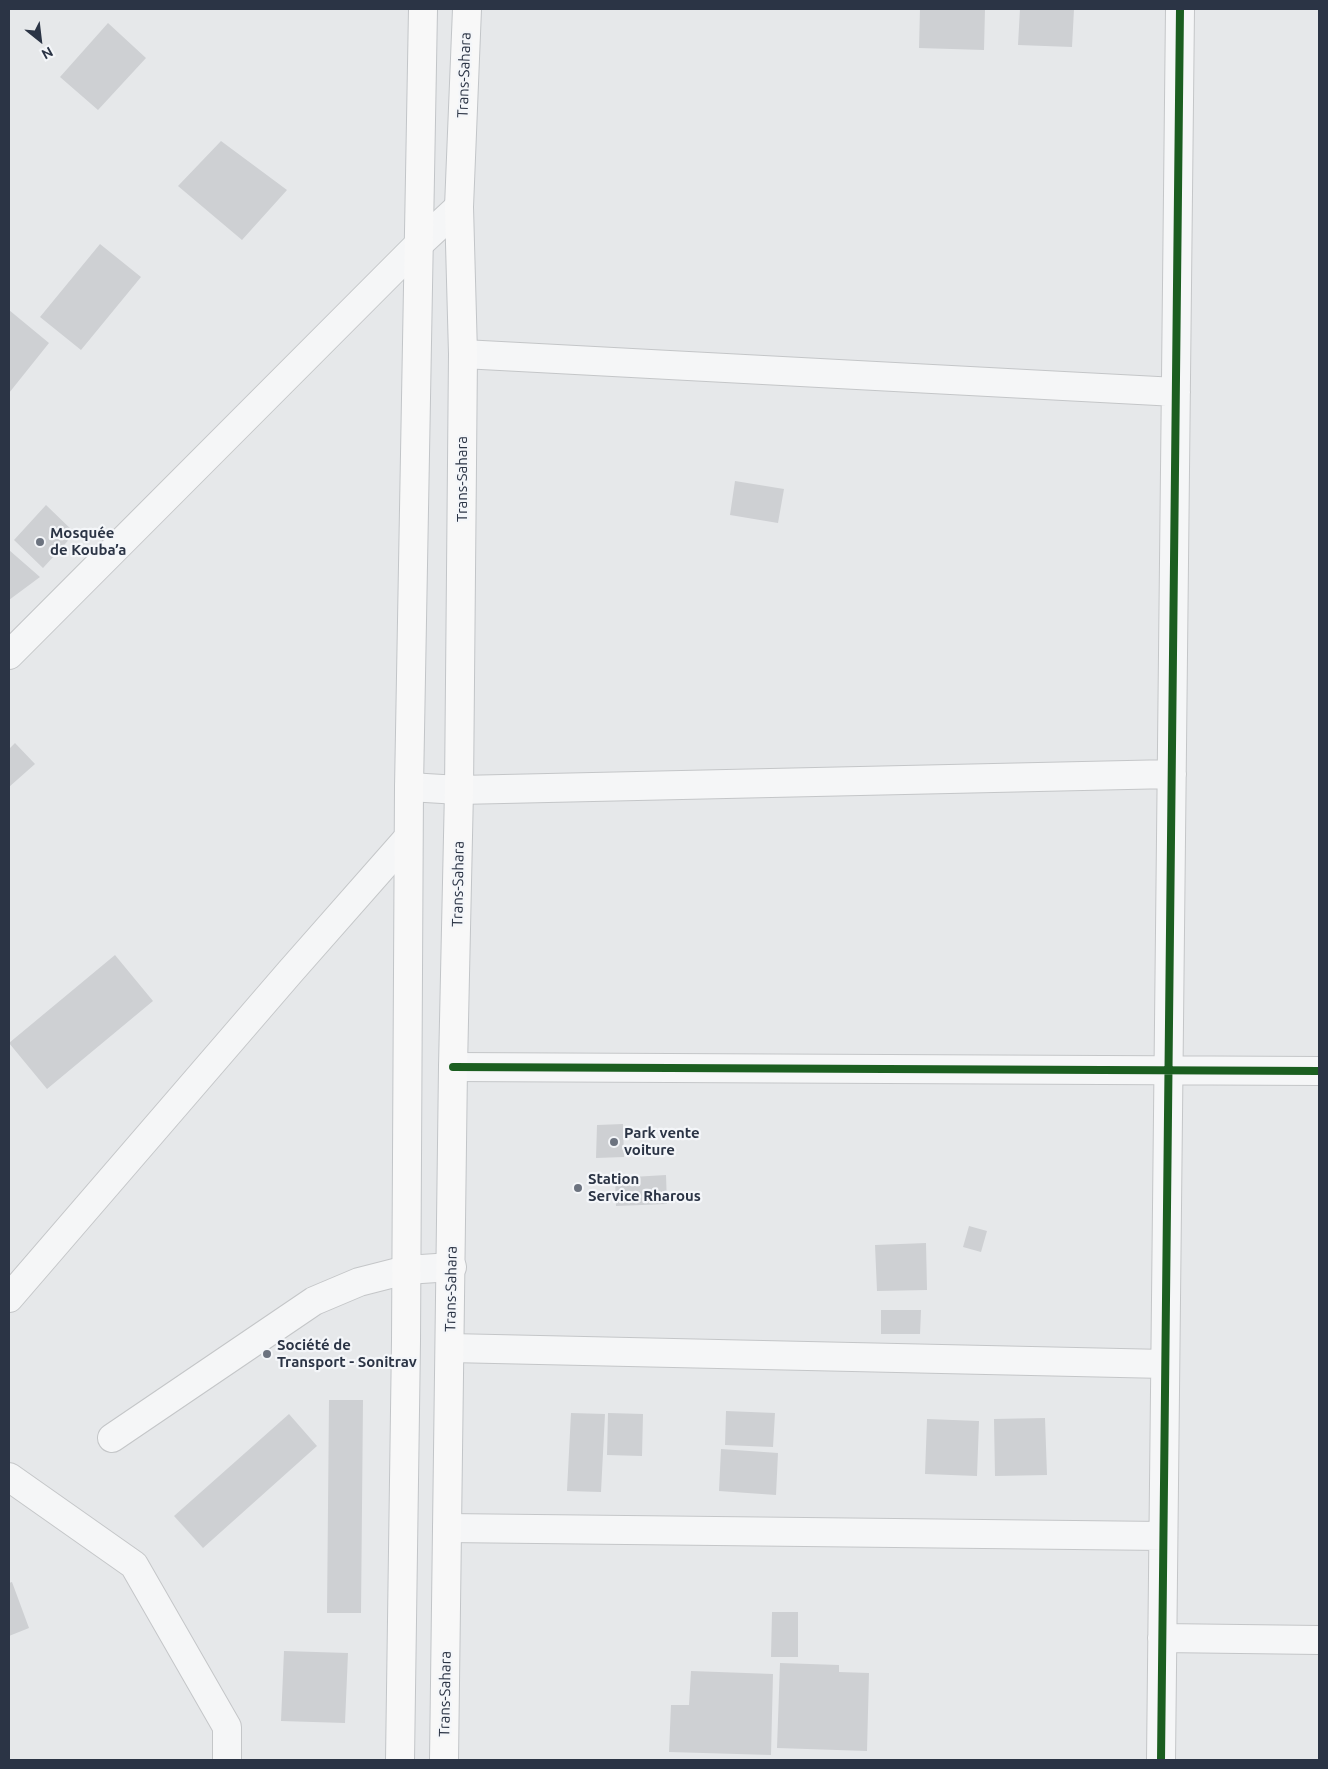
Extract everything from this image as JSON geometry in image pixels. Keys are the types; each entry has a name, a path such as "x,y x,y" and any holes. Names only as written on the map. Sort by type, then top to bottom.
{"main road":[{"path":"400,1760 406,1270 408,838 423,9"},
{"name":"Trans-Sahara","path":"444,1760 452,1267 453,1066 459,790 463,354 459,207 467,9"}],"street":[{"path":"1161,1760 1180,9"},
{"path":"9,655 418,245 459,207"},
{"path":"463,354 1176,392"},
{"path":"409,787 459,790 1172,774"},
{"path":"9,1298 408,838"},
{"path":"453,1066 1319,1071"},
{"path":"112,1438 314,1301 359,1282 406,1270 452,1267"},
{"path":"450,1348 1165,1364"},
{"path":"9,1478 134,1565 227,1727 227,1760"},
{"path":"447,1528 1163,1536"},
{"path":"1162,1638 1319,1640"}],"building":[{"path":"920,9 985,9 984,50 919,48"},
{"path":"1020,9 1074,9 1072,47 1018,45"},
{"path":"108,23 146,58 98,110 60,77"},
{"path":"221,141 287,190 242,240 178,186"},
{"path":"100,244 141,277 81,350 40,317"},
{"path":"9,310 49,343 9,393"},
{"path":"735,481 784,489 778,523 730,515"},
{"path":"46,505 75,533 43,568 14,540"},
{"path":"9,550 40,577 9,600"},
{"path":"15,743 35,764 9,787 9,749"},
{"path":"115,955 153,1001 47,1089 9,1043"},
{"path":"623,1124 624,1157 596,1158 597,1125"},
{"path":"666,1175 667,1204 616,1206 615,1178"},
{"path":"969,1226 987,1231 981,1252 963,1247"},
{"path":"926,1243 927,1290 877,1291 875,1245"},
{"path":"881,1310 921,1310 920,1334 881,1334"},
{"path":"329,1400 363,1400 361,1613 327,1613"},
{"path":"726,1411 775,1413 773,1447 725,1445"},
{"path":"571,1413 605,1414 601,1492 567,1491"},
{"path":"608,1413 643,1414 642,1456 607,1455"},
{"path":"289,1414 317,1446 203,1548 174,1516"},
{"path":"1045,1418 1047,1475 995,1476 994,1419"},
{"path":"927,1419 979,1421 977,1476 925,1474"},
{"path":"721,1449 778,1453 776,1495 719,1491"},
{"path":"12,1582 29,1628 9,1636 9,1583"},
{"path":"772,1612 798,1612 798,1657 771,1657"},
{"path":"284,1651 348,1653 345,1723 281,1721"},
{"path":"780,1663 839,1665 839,1672 869,1673 867,1751 777,1748"},
{"path":"691,1671 773,1674 771,1755 669,1752 671,1705 689,1705"}],"cycle path":[{"path":"1161,1760 1180,9"},
{"path":"453,1067 1319,1071"}],"place":[{"name":"Mosquée de Kouba’a","path":"40,542"},
{"name":"Park vente voiture","path":"614,1142"},
{"name":"Station Service Rharous","path":"578,1188"},
{"name":"Société de Transport - Sonitrav","path":"267,1354"}]}
